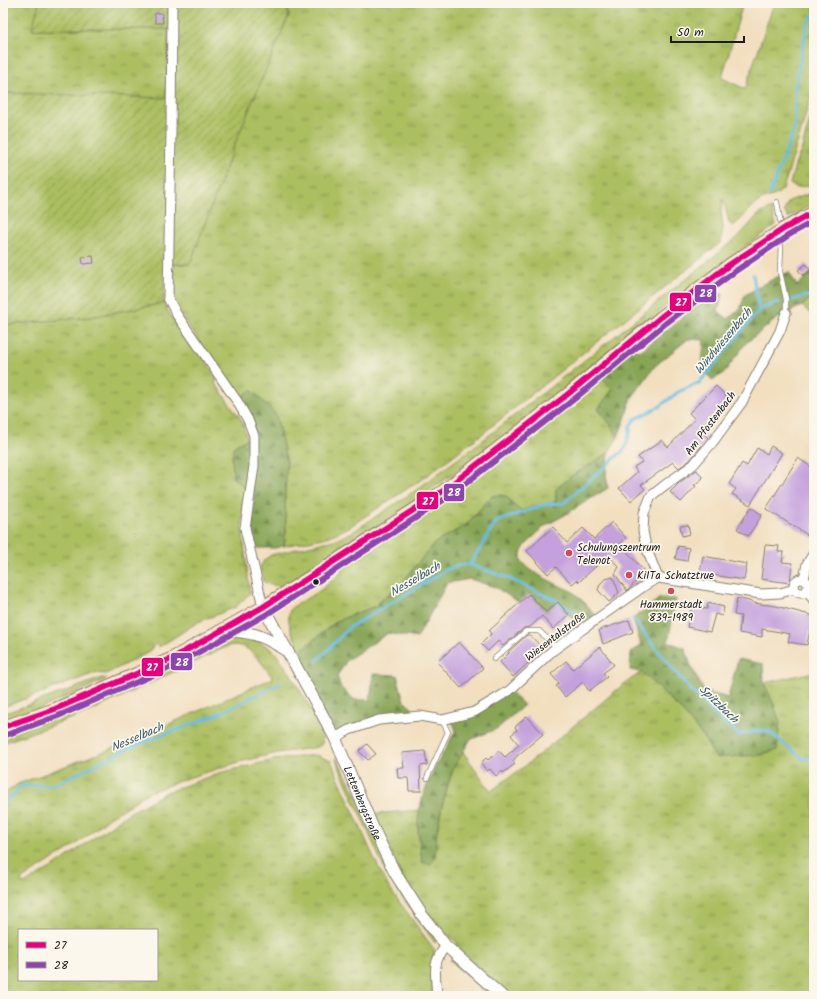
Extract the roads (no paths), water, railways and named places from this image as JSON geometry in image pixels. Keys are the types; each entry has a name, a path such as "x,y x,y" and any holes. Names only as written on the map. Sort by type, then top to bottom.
{"main road":[{"path":"3,727 55,709 171,658 263,607 443,491 568,394 661,317 729,265 786,228 814,212"}],"street":[{"path":"172,3 168,298 177,315 237,401 248,420 254,436 254,466 245,528 263,607"},
{"name":"Am Pfostenbach","path":"658,578 646,547 643,531 644,513 651,496 665,484 693,466 712,443 742,402 780,331 786,313"},
{"path":"806,591 808,585 804,579 807,564 814,553"},
{"path":"658,578 762,594 780,593 795,589 799,592 806,591"},
{"name":"Wiesentalstraße","path":"334,738 349,730 379,720 420,716 442,720 474,712 509,691 557,648 647,584 658,578"},
{"path":"795,589 794,585 796,581 804,579"},
{"path":"806,591 814,600"},
{"name":"Lettenbergstraße","path":"263,607 334,738 373,828 396,873 422,915 446,946 502,996"},
{"path":"222,630 242,631 261,636 287,651"},
{"path":"437,996 436,963 441,952 446,946"}],"lane":[{"path":"777,202 780,220"},
{"path":"781,244 780,272 786,299 786,313"},
{"path":"494,659 526,631 539,631 557,648"},
{"path":"427,778 448,732 442,720"}],"waterway":[{"path":"770,194 795,127 795,88 807,24 814,14"},
{"path":"753,275 759,310"},
{"name":"Windwiesenbach","path":"793,300 814,294"},
{"name":"Windwiesenbach","path":"470,565 496,522 546,504 564,503 625,449 630,432 630,426 635,419 659,407 678,392 699,383 759,310 779,302"},
{"name":"Nesselbach","path":"317,661 350,627 448,569 460,565 470,565 506,577 555,600 577,614"},
{"name":"Spitzbach","path":"633,619 683,681 724,723 740,735 761,730 769,732 802,758 814,761"},
{"name":"Nesselbach","path":"3,804 22,786 54,785 134,746 216,715 281,683"}],"place":[{"name":"Schulungszentrum Telenot","path":"569,553"},
{"name":"KiITa Schatztrue","path":"629,575"},
{"name":"Hammerstadt 839-1989","path":"671,591"}]}
